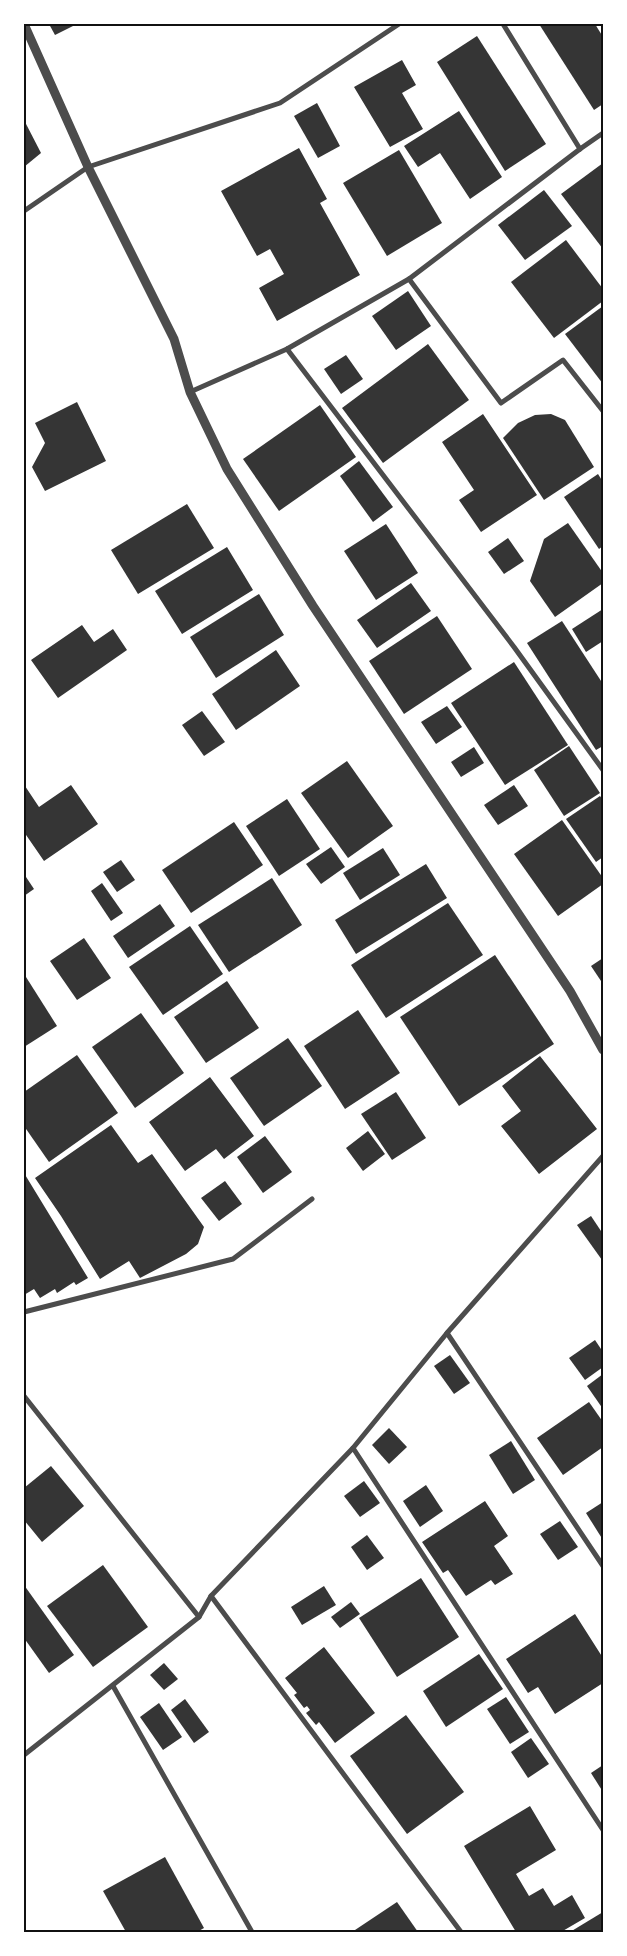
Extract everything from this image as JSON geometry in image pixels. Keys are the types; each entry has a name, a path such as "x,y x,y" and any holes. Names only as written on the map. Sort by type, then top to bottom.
{"street":[{"path":"24,24 88,167 174,339 190,392 227,469 313,606 570,991 603,1050"},
{"path":"24,211 88,167 280,102 399,24"},
{"path":"503,24 580,148"},
{"path":"190,392 287,349 409,279 580,148 603,133"},
{"path":"409,279 500,403 563,360 603,411"},
{"path":"287,349 508,639 603,770"},
{"path":"24,1755 199,1617 210,1596 352,1448 447,1334 603,1156"},
{"path":"24,1312 233,1259 312,1200"},
{"path":"447,1334 603,1566"},
{"path":"24,1396 199,1617"},
{"path":"352,1448 603,1830"},
{"path":"210,1596 461,1932"},
{"path":"113,1686 252,1932"}],"building":[{"path":"49,24 77,24 55,35"},
{"path":"539,24 595,24 603,37 603,104 594,110"},
{"path":"477,36 546,144 505,171 437,62"},
{"path":"402,60 416,85 402,93 423,129 390,147 354,87"},
{"path":"317,103 340,146 318,158 294,116"},
{"path":"459,111 502,177 470,199 440,153 418,167 404,146"},
{"path":"24,120 41,153 24,167"},
{"path":"299,148 327,199 320,203 360,275 277,321 259,288 284,274 270,249 257,256 221,191"},
{"path":"399,150 442,223 387,256 343,183"},
{"path":"603,163 603,249 561,194"},
{"path":"544,190 572,226 525,260 498,225"},
{"path":"566,240 603,289 603,301 554,338 511,282"},
{"path":"408,291 431,326 396,350 372,316"},
{"path":"603,306 603,384 565,334"},
{"path":"428,344 469,400 383,463 342,408"},
{"path":"346,355 363,379 341,394 324,369"},
{"path":"77,402 106,461 45,491 32,467 45,443 35,423"},
{"path":"320,405 356,457 279,511 243,459"},
{"path":"483,414 537,495 481,532 459,500 474,490 442,442"},
{"path":"551,414 565,420 594,467 544,500 503,438 518,423 535,415"},
{"path":"359,461 393,507 373,522 340,476"},
{"path":"598,474 603,482 603,546 599,549 564,497"},
{"path":"187,504 214,548 138,594 111,550"},
{"path":"568,523 603,573 603,583 555,617 530,581 544,539"},
{"path":"386,524 418,573 376,600 344,551"},
{"path":"508,538 524,561 504,574 488,552"},
{"path":"227,547 253,590 182,634 155,591"},
{"path":"411,583 431,611 377,648 357,620"},
{"path":"259,594 284,635 216,678 190,637"},
{"path":"603,609 603,641 586,652 572,629"},
{"path":"437,616 472,669 404,714 369,661"},
{"path":"562,621 603,684 603,746 596,750 527,643"},
{"path":"82,625 94,642 113,629 127,650 58,698 31,660"},
{"path":"276,650 300,686 236,730 212,694"},
{"path":"514,662 568,745 505,785 451,703"},
{"path":"447,706 462,727 436,744 421,722"},
{"path":"202,711 225,742 204,756 182,725"},
{"path":"569,746 600,793 564,816 534,770"},
{"path":"474,747 484,763 461,777 451,762"},
{"path":"347,761 393,826 348,858 301,793"},
{"path":"71,785 98,824 44,861 24,832 24,787 39,807"},
{"path":"514,785 528,806 498,825 484,805"},
{"path":"600,796 603,800 603,857 596,862 566,819"},
{"path":"287,799 320,849 279,876 246,826"},
{"path":"562,820 603,878 603,884 558,916 514,854"},
{"path":"234,822 263,865 191,913 162,870"},
{"path":"331,847 345,867 321,884 306,864"},
{"path":"383,848 400,875 360,900 343,873"},
{"path":"121,860 135,880 117,892 103,872"},
{"path":"426,864 447,898 356,954 335,920"},
{"path":"24,874 34,889 24,896"},
{"path":"272,878 302,925 229,972 198,925"},
{"path":"102,883 123,913 111,921 91,891"},
{"path":"448,903 483,955 386,1018 351,965"},
{"path":"160,904 175,926 128,958 113,936"},
{"path":"190,926 223,974 163,1015 129,967"},
{"path":"84,938 111,978 77,1000 50,961"},
{"path":"495,955 554,1044 459,1106 400,1017"},
{"path":"603,958 603,984 591,966"},
{"path":"26,977 57,1026 24,1047 24,979"},
{"path":"227,981 259,1028 206,1063 174,1017"},
{"path":"358,1010 400,1073 345,1109 304,1046"},
{"path":"141,1013 184,1073 135,1108 92,1047"},
{"path":"288,1038 322,1086 264,1126 230,1078"},
{"path":"77,1055 118,1113 49,1162 24,1126 24,1092"},
{"path":"540,1056 597,1129 539,1174 501,1126 521,1111 502,1086"},
{"path":"210,1077 254,1136 224,1159 216,1149 185,1171 149,1122"},
{"path":"396,1092 426,1138 392,1160 361,1114"},
{"path":"111,1125 138,1163 152,1154 204,1227 198,1244 186,1254 140,1278 129,1261 100,1279 35,1178"},
{"path":"368,1131 385,1154 363,1171 346,1148"},
{"path":"265,1136 292,1172 263,1193 237,1157"},
{"path":"24,1173 88,1278 76,1285 74,1282 57,1293 55,1289 40,1298 34,1289 24,1295"},
{"path":"225,1181 242,1204 219,1221 201,1198"},
{"path":"591,1216 603,1234 602,1260 577,1225"},
{"path":"595,1340 603,1352 603,1367 585,1380 569,1358"},
{"path":"450,1355 470,1383 454,1394 434,1366"},
{"path":"603,1374 603,1409 587,1386"},
{"path":"589,1402 603,1422 603,1447 563,1475 537,1438"},
{"path":"389,1428 407,1447 389,1464 372,1445"},
{"path":"511,1441 535,1480 513,1494 489,1455"},
{"path":"51,1466 84,1506 42,1542 24,1520 24,1488"},
{"path":"364,1481 380,1503 360,1517 344,1496"},
{"path":"426,1485 443,1511 420,1527 403,1501"},
{"path":"485,1501 508,1536 494,1546 513,1574 495,1585 491,1580 466,1596 448,1570 443,1573 422,1542"},
{"path":"603,1502 603,1540 586,1513"},
{"path":"560,1521 578,1547 558,1560 540,1534"},
{"path":"367,1535 384,1558 367,1570 351,1547"},
{"path":"103,1565 148,1627 93,1667 47,1606"},
{"path":"421,1578 459,1637 397,1677 359,1618"},
{"path":"24,1585 74,1655 49,1673 24,1638"},
{"path":"324,1586 336,1605 302,1625 291,1607"},
{"path":"351,1602 360,1614 340,1628 331,1617"},
{"path":"575,1614 603,1658 603,1683 555,1714 538,1687 528,1693 506,1659"},
{"path":"324,1647 375,1713 335,1743 319,1722 316,1725 306,1713 310,1710 307,1706 304,1708 294,1695 297,1693 285,1678"},
{"path":"479,1654 503,1689 446,1727 423,1691"},
{"path":"164,1663 178,1679 164,1690 150,1675"},
{"path":"506,1697 529,1732 510,1744 487,1709"},
{"path":"185,1699 209,1732 194,1743 171,1710"},
{"path":"159,1703 182,1737 163,1750 140,1717"},
{"path":"406,1715 464,1792 407,1834 350,1756"},
{"path":"531,1738 549,1764 528,1778 511,1752"},
{"path":"603,1765 603,1792 591,1773"},
{"path":"530,1806 556,1850 516,1874 529,1896 543,1888 554,1906 572,1895 585,1918 561,1932 516,1932 464,1846"},
{"path":"165,1857 204,1928 197,1932 126,1932 103,1891"},
{"path":"397,1902 418,1932 352,1932"},
{"path":"603,1912 603,1932 570,1932"}]}
